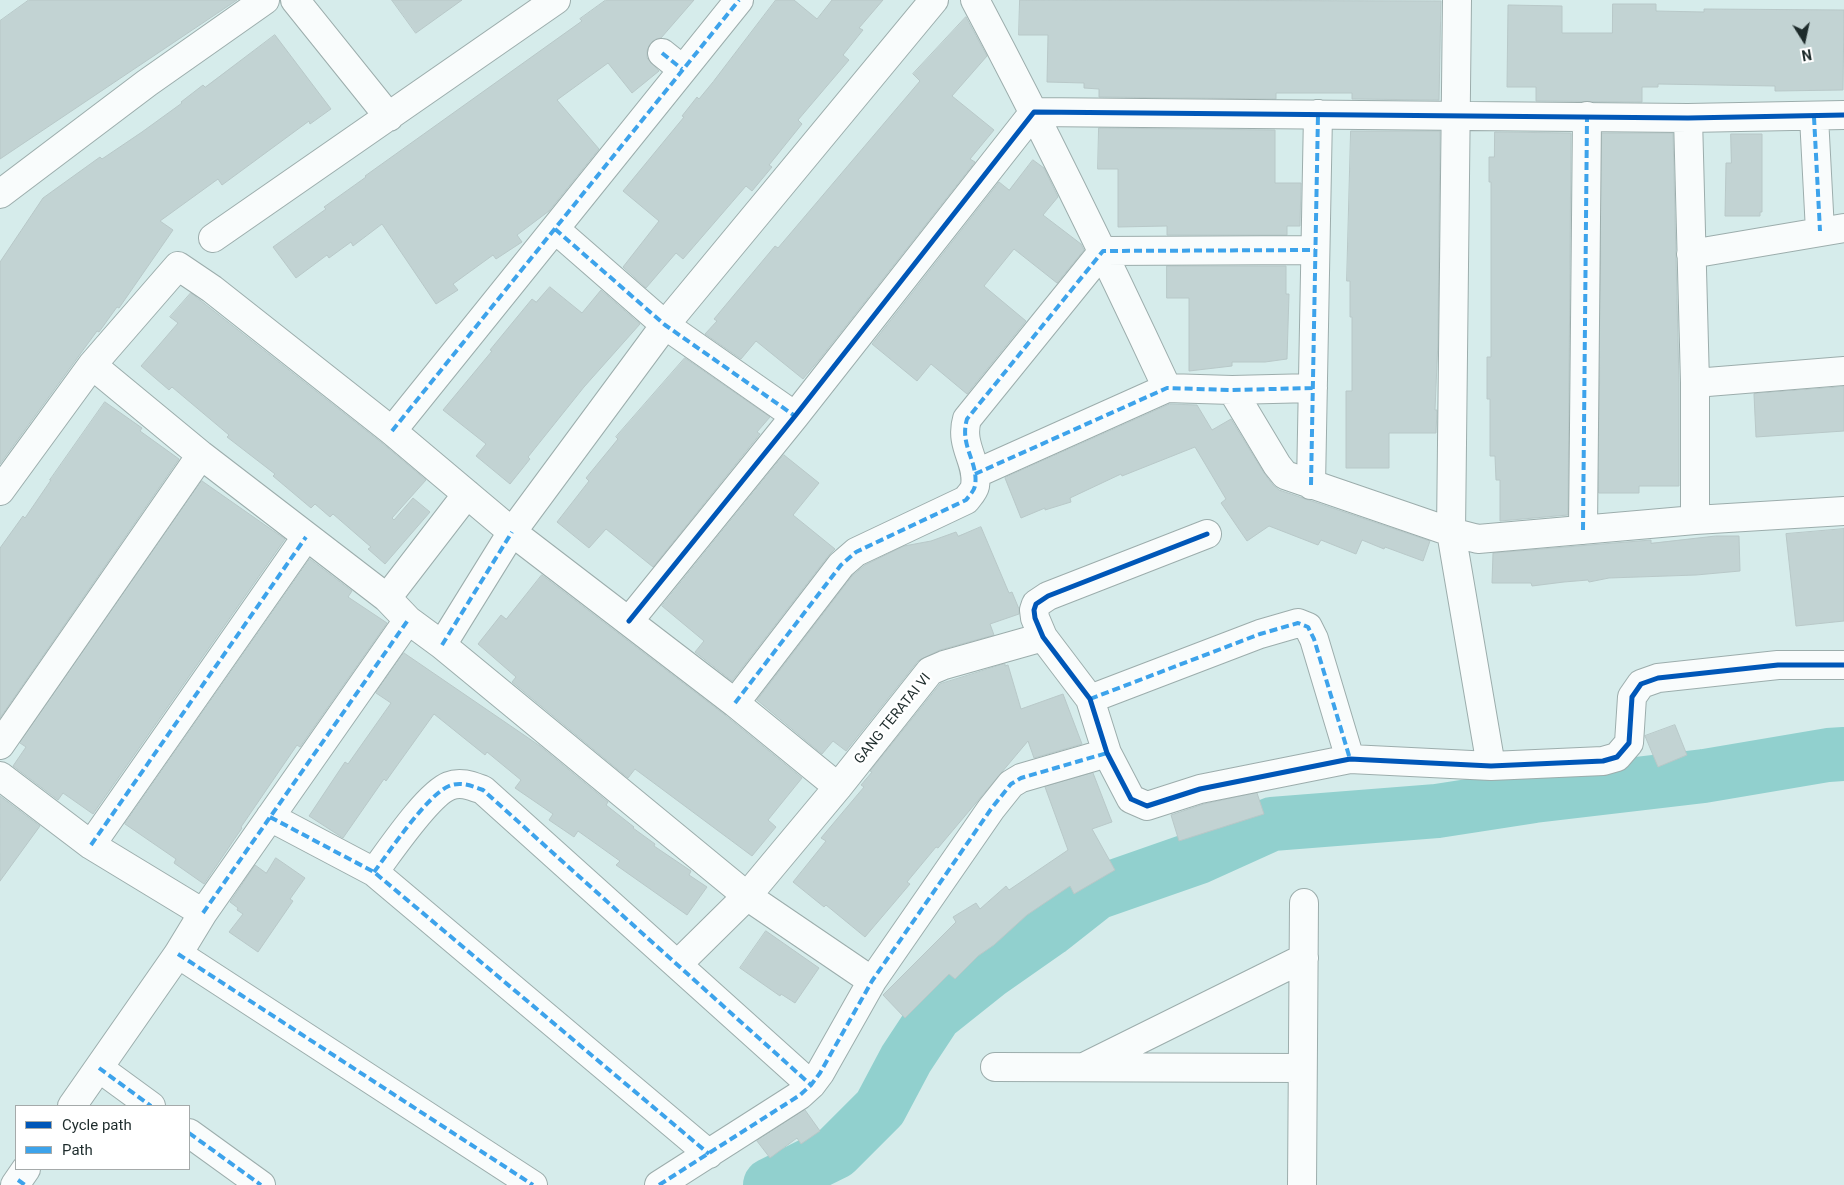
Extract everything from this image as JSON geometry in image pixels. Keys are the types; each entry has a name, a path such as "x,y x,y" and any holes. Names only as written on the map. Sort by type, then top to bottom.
{"street":[{"path":"0,194 147,83 265,0"},
{"path":"295,0 389,117"},
{"path":"214,238 556,0"},
{"path":"442,645 512,532 665,325 934,0"},
{"path":"975,0 1034,112 1103,251 1167,388"},
{"path":"1457,0 1451,532 1491,766"},
{"path":"392,431 555,229 672,61 737,1"},
{"path":"1034,112 1688,118 1844,115"},
{"path":"628,621 795,416 1034,112"},
{"path":"1311,485 1318,114"},
{"path":"1582,530 1587,116"},
{"path":"1691,254 1832,229 1814,117"},
{"path":"1688,118 1695,520"},
{"path":"555,229 665,325 795,416"},
{"path":"1103,251 1315,250"},
{"path":"735,703 841,565 856,552 966,500 974,488 975,474 965,439 964,429 967,418 1103,251"},
{"path":"0,490 92,365 178,266 212,289 392,431 512,532 735,703 838,787"},
{"path":"92,365 201,455 387,598 408,620 442,645 747,896 872,981"},
{"path":"1694,383 1844,371"},
{"path":"975,474 1167,388 1232,390 1313,388"},
{"path":"1232,390 1285,475 1478,540 1695,520 1844,511"},
{"path":"0,745 201,455"},
{"path":"387,598 467,494"},
{"path":"1207,534 1042,600 1036,604 1034,610 1035,618 1043,637 1090,698 1107,753 1131,799 1147,806 1200,789 1350,759 1491,766 1602,761 1617,757 1629,743 1632,697 1641,684 1658,678 1778,665 1844,665"},
{"path":"91,845 306,537"},
{"path":"73,1105 178,954 203,913 408,620"},
{"path":"1090,698 1260,634 1298,623 1308,627 1314,639 1350,759"},
{"name":"GANG TERATAI VI","path":"678,964 747,896 838,787 930,672 944,664 1043,637"},
{"path":"659,1185 800,1095 811,1085 820,1073 872,981 991,809 1011,784 1021,778 1107,753"},
{"path":"0,776 91,845 203,913"},
{"path":"374,872 431,798 450,786 464,784 483,790 811,1085"},
{"path":"270,817 374,872 709,1154"},
{"path":"1302,1185 1304,903"},
{"path":"178,954 532,1185"},
{"path":"1084,1067 1304,958"},
{"path":"995,1067 1302,1068"},
{"path":"99,1068 151,1105"},
{"path":"190,1134 261,1185"}],"building":[{"path":"29,0 237,0 0,159 0,21"},
{"path":"392,0 462,0 416,33"},
{"path":"606,0 694,0 661,38 656,39 650,44 647,58 659,71 632,93 608,63 557,100 599,149 549,211 517,235 522,242 496,259 493,255 453,284 458,290 436,304 382,224 353,246 351,242 329,258 327,255 296,278 273,247 326,209 324,207 365,176 582,21 580,19"},
{"path":"776,0 794,0 817,19 832,0 883,0 859,28 863,30 843,55 849,60 798,120 802,124 769,165 772,167 752,191 746,186 683,259 676,253 646,288 623,267 659,221 623,191 684,117 682,116 697,97 699,99 713,82"},
{"path":"1020,0 1441,1 1439,100 1352,99 1352,93 1276,93 1276,99 1099,97 1099,89 1084,88 1084,83 1047,82 1048,35 1019,35"},
{"path":"1613,4 1656,4 1656,11 1704,12 1704,9 1844,10 1843,90 1775,91 1775,86 1658,84 1658,87 1642,87 1642,102 1536,101 1536,87 1507,87 1508,5 1562,6 1562,33 1612,33"},
{"path":"966,17 987,56 952,96 994,130 970,159 975,162 819,360 803,379 756,341 741,359 705,334 717,321 714,319 775,246 778,248 920,81 913,74"},
{"path":"275,35 331,109 310,124 309,121 222,185 218,179 160,221 173,230 119,308 117,307 99,332 97,331 0,464 0,262 43,198 100,157 102,159 142,132 203,85 205,87"},
{"path":"1099,128 1275,130 1275,183 1301,183 1300,226 1287,226 1287,235 1167,235 1167,226 1118,227 1118,169 1098,169"},
{"path":"1351,131 1440,131 1436,433 1389,433 1389,468 1346,468 1346,391 1352,391 1352,317 1350,317 1350,281 1347,281"},
{"path":"1495,132 1571,133 1568,515 1500,521 1500,480 1496,480 1495,456 1490,456 1490,399 1487,399 1487,357 1491,357 1491,182 1489,182 1489,157 1494,157"},
{"path":"1602,133 1673,133 1679,383 1679,486 1639,486 1639,493 1599,493"},
{"path":"1731,134 1762,134 1762,212 1760,212 1760,216 1725,216 1726,163 1731,163"},
{"path":"1033,160 1044,168 1058,197 1043,215 1081,244 1084,250 1057,283 1014,249 984,286 1026,321 967,394 931,364 917,381 872,344 999,182 1009,190"},
{"path":"1167,266 1286,266 1286,294 1289,294 1287,359 1265,362 1232,362 1232,366 1189,371 1189,298 1167,298"},
{"path":"550,287 582,313 601,290 640,324 584,387 528,457 530,459 510,484 476,456 486,444 443,410 532,299 536,302"},
{"path":"191,293 382,443 426,480 392,518 394,520 413,498 430,512 385,564 368,549 371,547 333,514 330,517 315,504 311,508 273,476 275,474 227,437 229,435 172,387 169,390 141,366 178,323 170,317"},
{"path":"685,358 770,417 757,432 760,434 653,567 606,529 589,548 557,522 589,481 586,478 618,439 616,437"},
{"path":"1844,387 1844,431 1756,437 1754,394"},
{"path":"105,402 142,428 140,431 179,459 0,718 0,548 23,516 25,518"},
{"path":"1170,404 1197,405 1212,430 1231,419 1264,473 1279,490 1430,541 1423,561 1362,540 1356,554 1321,540 1318,545 1269,526 1247,541 1221,503 1226,499 1195,447 1122,476 1121,474 1070,498 1071,502 1045,510 1045,508 1021,518 1005,478"},
{"path":"784,455 819,483 793,515 835,549 732,681 695,652 704,641 662,606"},
{"path":"202,481 285,539 93,814 63,793 58,800 13,766 26,747 20,743"},
{"path":"981,527 1009,593 1012,592 1019,609 1019,614 990,624 994,635 940,650 918,661 846,751 833,741 822,754 757,700 852,576 865,565 904,546 931,541 956,532 958,536"},
{"path":"1844,529 1844,621 1796,626 1786,534"},
{"path":"1716,536 1739,536 1740,571 1696,575 1609,578 1589,582 1588,580 1532,586 1531,583 1492,583 1493,553 1651,540 1651,543"},
{"path":"310,559 352,591 348,597 387,623 300,747 297,745 204,884 174,863 176,859 125,824"},
{"path":"542,575 725,715 802,778 768,820 776,827 752,856 635,769 628,778 512,682 516,677 478,644 501,615 506,619"},
{"path":"404,653 540,746 608,802 606,805 655,844 654,846 691,871 689,875 707,887 687,915 616,865 620,861 578,831 574,837 549,820 553,814 515,788 521,780 487,752 485,755 434,714 386,781 384,779 343,838 309,816 345,762 348,764 391,703 376,693"},
{"path":"1005,664 1005,666 1008,665 1021,709 1063,694 1082,744 1034,758 1028,741 938,848 936,847 907,882 910,884 865,937 826,905 824,907 793,882 826,841 821,838 864,787 861,785 872,772 870,771 940,684"},
{"path":"1675,725 1687,755 1658,767 1645,736"},
{"path":"1093,773 1112,822 1092,829 1115,870 1074,894 1070,886 1027,915 994,945 978,956 955,979 949,974 905,1018 883,995 956,922 953,917 976,903 980,909 1006,886 1009,890 1068,850 1045,787"},
{"path":"1257,793 1264,814 1179,841 1171,815 1204,804"},
{"path":"0,796 40,826 0,881"},
{"path":"276,858 305,878 290,899 293,901 258,952 229,932 243,914 230,902 255,865 266,873"},
{"path":"766,931 819,968 795,1003 781,994 780,996 740,968"},
{"path":"805,1110 820,1131 801,1144 797,1138 770,1158 757,1141"}],"waterway":[{"path":"770,1185 836,1152 880,1108 906,1059 935,1015 989,972 1049,930 1096,893 1199,857 1272,824 1437,811 1534,796 1704,776 1844,754"}],"marked path":[{"path":"392,431 739,0"},
{"path":"662,53 682,69"},
{"path":"1311,485 1318,114"},
{"path":"1583,530 1587,116"},
{"path":"1814,117 1820,231"},
{"path":"555,229 665,325 795,416"},
{"path":"735,703 841,565 856,552 966,500 974,488 975,477 965,437 967,419 1103,251 1315,250"},
{"path":"975,474 1167,388 1232,390 1313,388"},
{"path":"442,645 512,532"},
{"path":"91,845 306,537"},
{"path":"203,913 408,620"},
{"path":"1090,699 1260,634 1298,623 1308,627 1314,639 1350,759"},
{"path":"659,1185 800,1095 811,1085 820,1073 872,981 991,809 1011,784 1021,778 1107,753"},
{"path":"374,872 409,824 440,791 458,784 483,790 811,1085"},
{"path":"270,817 374,872 709,1154"},
{"path":"178,954 533,1185"},
{"path":"99,1068 150,1105"},
{"path":"190,1134 261,1185"},
{"path":"18,1180 25,1185"}],"cycle path":[{"path":"629,621 795,416 1034,112 1688,118 1844,115"},
{"path":"1207,534 1048,596 1036,604 1034,610 1035,618 1043,637 1090,699 1107,753 1131,799 1147,806 1200,789 1350,759 1491,766 1603,761 1617,757 1629,743 1632,697 1641,684 1658,678 1778,665 1844,665"}]}
